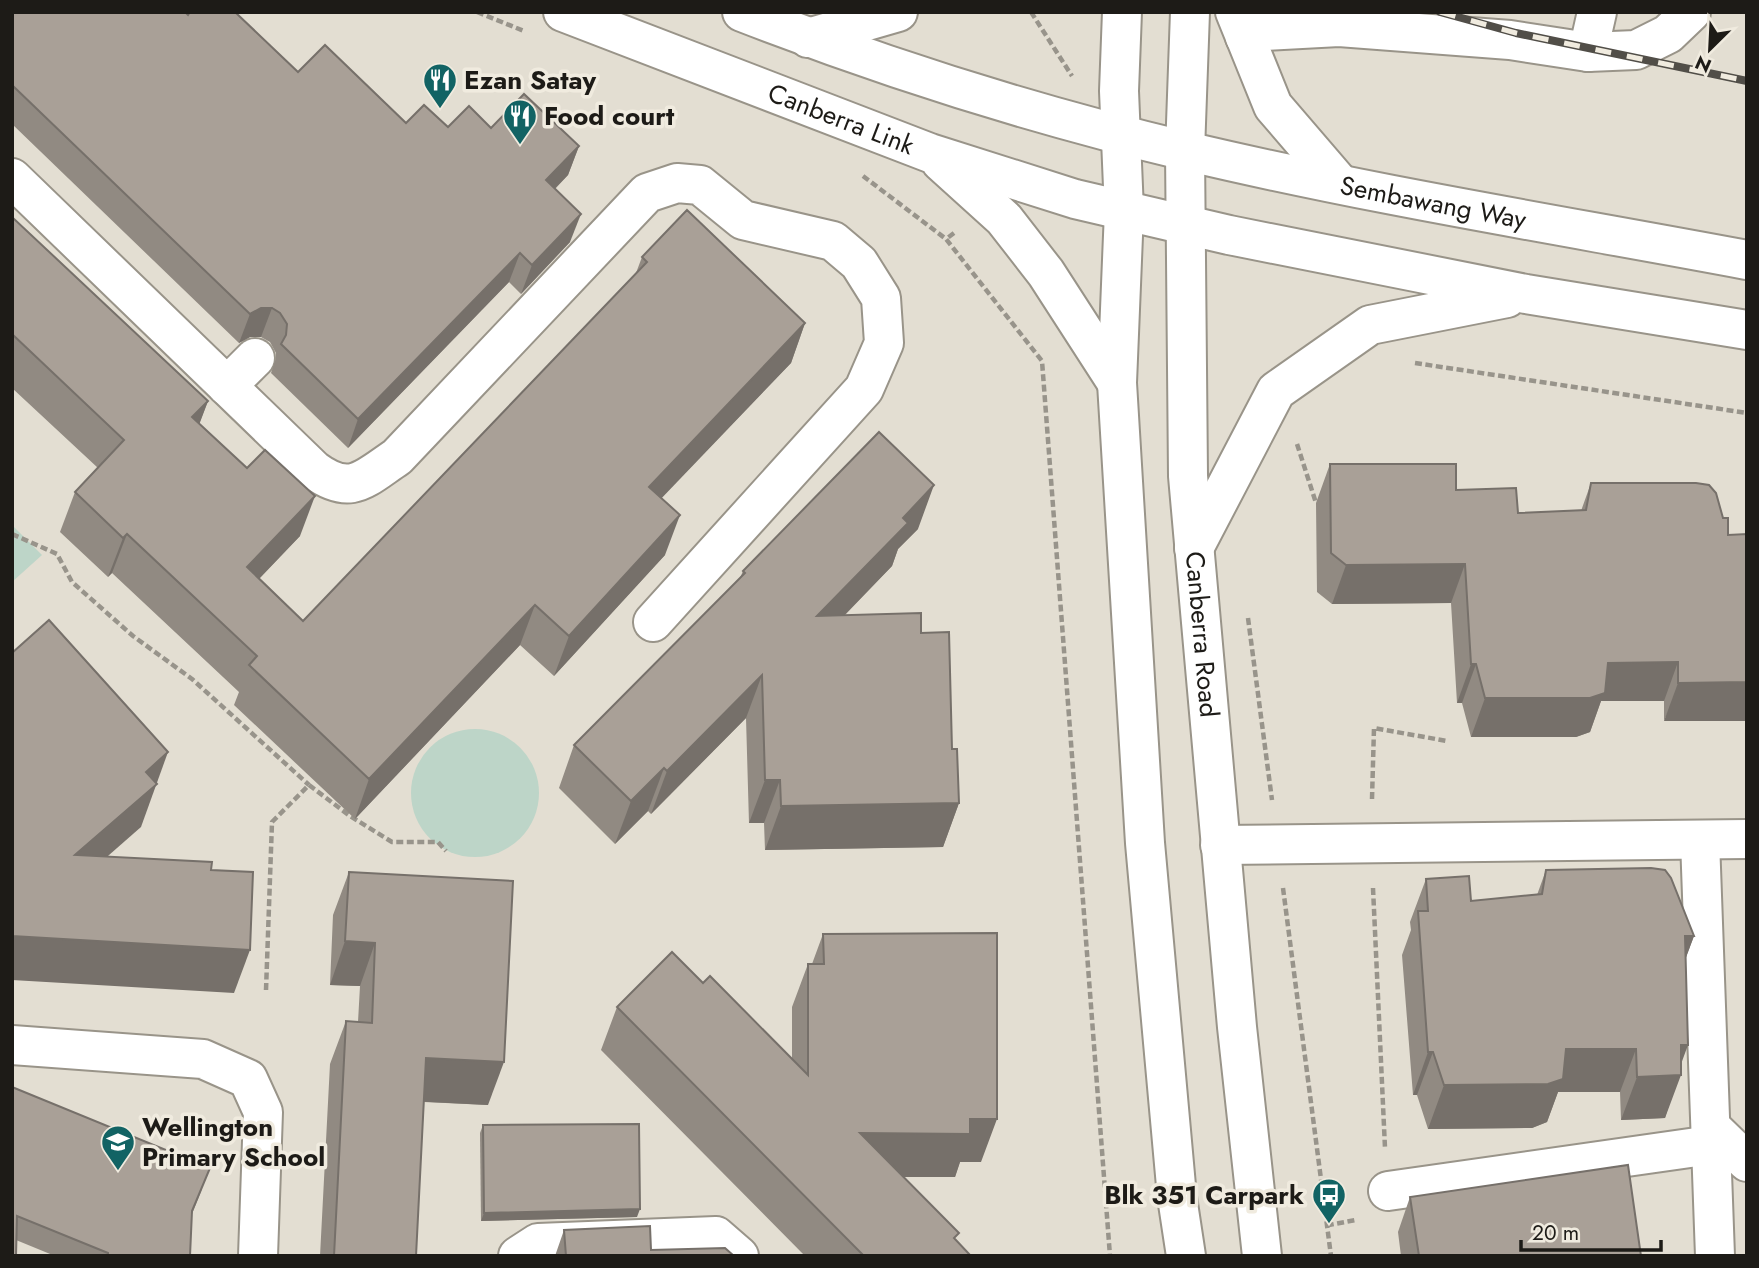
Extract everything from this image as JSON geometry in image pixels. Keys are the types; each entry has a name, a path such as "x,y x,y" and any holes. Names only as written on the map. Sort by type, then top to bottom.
{"main road":[{"name":"Canberra Link","path":"563,12 930,153 1075,199 1124,211"},
{"path":"742,12 808,38 955,88 1121,134"},
{"path":"808,38 898,12"},
{"path":"1122,12 1119,91 1124,211 1117,383 1145,843 1177,1197 1186,1256"},
{"name":"Canberra Road","path":"1190,12 1185,150 1188,476 1220,845 1262,1256"},
{"path":"1588,52 1597,12"},
{"path":"1240,25 1264,31 1339,27 1510,40 1588,52 1636,50 1668,34 1691,12"},
{"path":"1240,25 1273,106 1340,184"},
{"name":"Sembawang Way","path":"1121,134 1340,184 1747,260"},
{"path":"930,153 1004,219 1046,273 1117,383"},
{"path":"12,178 314,470 330,481 348,485 363,480 397,457 647,193 677,183 699,185 743,220 833,241 859,263 881,298 884,343 864,389 653,622"},
{"path":"1124,211 1526,294 1747,330"},
{"path":"1194,548 1276,391 1370,325 1526,294"},
{"path":"228,386 255,358"},
{"path":"1220,845 1747,839"},
{"path":"1700,840 1714,1256"},
{"path":"12,1045 203,1059 248,1079 263,1112 258,1256"},
{"path":"1388,1191 1711,1136 1747,1162"},
{"path":"518,1256 538,1243 716,1236 739,1256"}],"path":[{"path":"1004,219 962,228 946,239 1042,361 1110,1256"},
{"path":"1404,361 1747,413"},
{"path":"1293,433 1316,503"},
{"path":"12,534 57,554 72,582 133,636 192,679 309,785 350,816 391,842 438,842 446,851"},
{"path":"1247,613 1331,1256"},
{"path":"1384,1129 1371,843 1374,728 1447,741"},
{"path":"267,990 272,821 309,785"}],"green space":[{"path":"12,525 42,555 12,582"},
{"path":"475,729 499,734 520,748 534,769 539,793 534,817 520,838 499,852 475,857 451,852 430,838 416,817 411,793 416,769 430,748 451,734"}],"building":[{"path":"12,12 185,12 188,15 190,12 235,12 298,72 325,45 406,123 424,105 448,127 469,106 491,128 524,94 579,146 546,180 581,214 532,265 520,253 358,419 281,344 286,335 287,324 280,313 272,308 261,308 250,314 12,85"},
{"path":"687,210 805,323 649,487 680,515 569,636 535,605 369,779 249,665 257,656 127,534 123,538 75,492 124,440 12,334 12,217 208,401 192,417 247,468 265,450 315,496 247,567 303,621 647,262 642,257"},
{"path":"879,432 934,485 903,518 908,523 817,616 921,613 921,633 949,632 952,749 957,749 959,803 781,806 780,780 765,780 762,675 667,771 664,768 631,801 574,745 745,573 743,571"},
{"path":"1330,464 1456,464 1456,490 1516,488 1518,513 1586,510 1591,483 1709,485 1716,493 1723,518 1728,518 1728,535 1747,534 1747,682 1678,683 1678,662 1608,663 1605,693 1590,698 1485,698 1476,664 1471,664 1465,564 1346,565 1331,553"},
{"path":"49,620 168,752 146,772 157,784 75,855 212,862 211,870 253,872 250,950 12,936 12,653"},
{"path":"1546,870 1665,870 1671,878 1694,936 1685,936 1688,1045 1681,1045 1681,1075 1637,1077 1636,1049 1566,1049 1563,1079 1548,1084 1444,1085 1433,1052 1428,1052 1418,911 1428,911 1426,879 1469,876 1471,901 1542,894"},
{"path":"349,872 513,881 504,1062 426,1058 416,1256 334,1256 346,1021 372,1023 375,943 345,941"},
{"path":"997,933 997,1119 970,1119 970,1134 860,1133 959,1233 954,1238 971,1256 864,1256 617,1007 672,952 703,983 710,976 808,1075 808,964 824,964 823,934"},
{"path":"12,1087 210,1168 192,1211 190,1256 108,1256 108,1253 17,1216 16,1256 12,1256"},
{"path":"639,1124 640,1209 484,1213 483,1125"},
{"path":"1628,1165 1641,1256 1419,1256 1410,1197"},
{"path":"650,1226 651,1250 725,1248 734,1256 566,1256 564,1230"}],"railway":[{"path":"1440,12 1516,33 1747,81"}],"place":[{"name":"Ezan Satay","path":"440,110"},
{"name":"Food court","path":"520,146"},
{"name":"Wellington Primary School","path":"118,1172"},
{"name":"Blk 351 Carpark","path":"1329,1225"}]}
